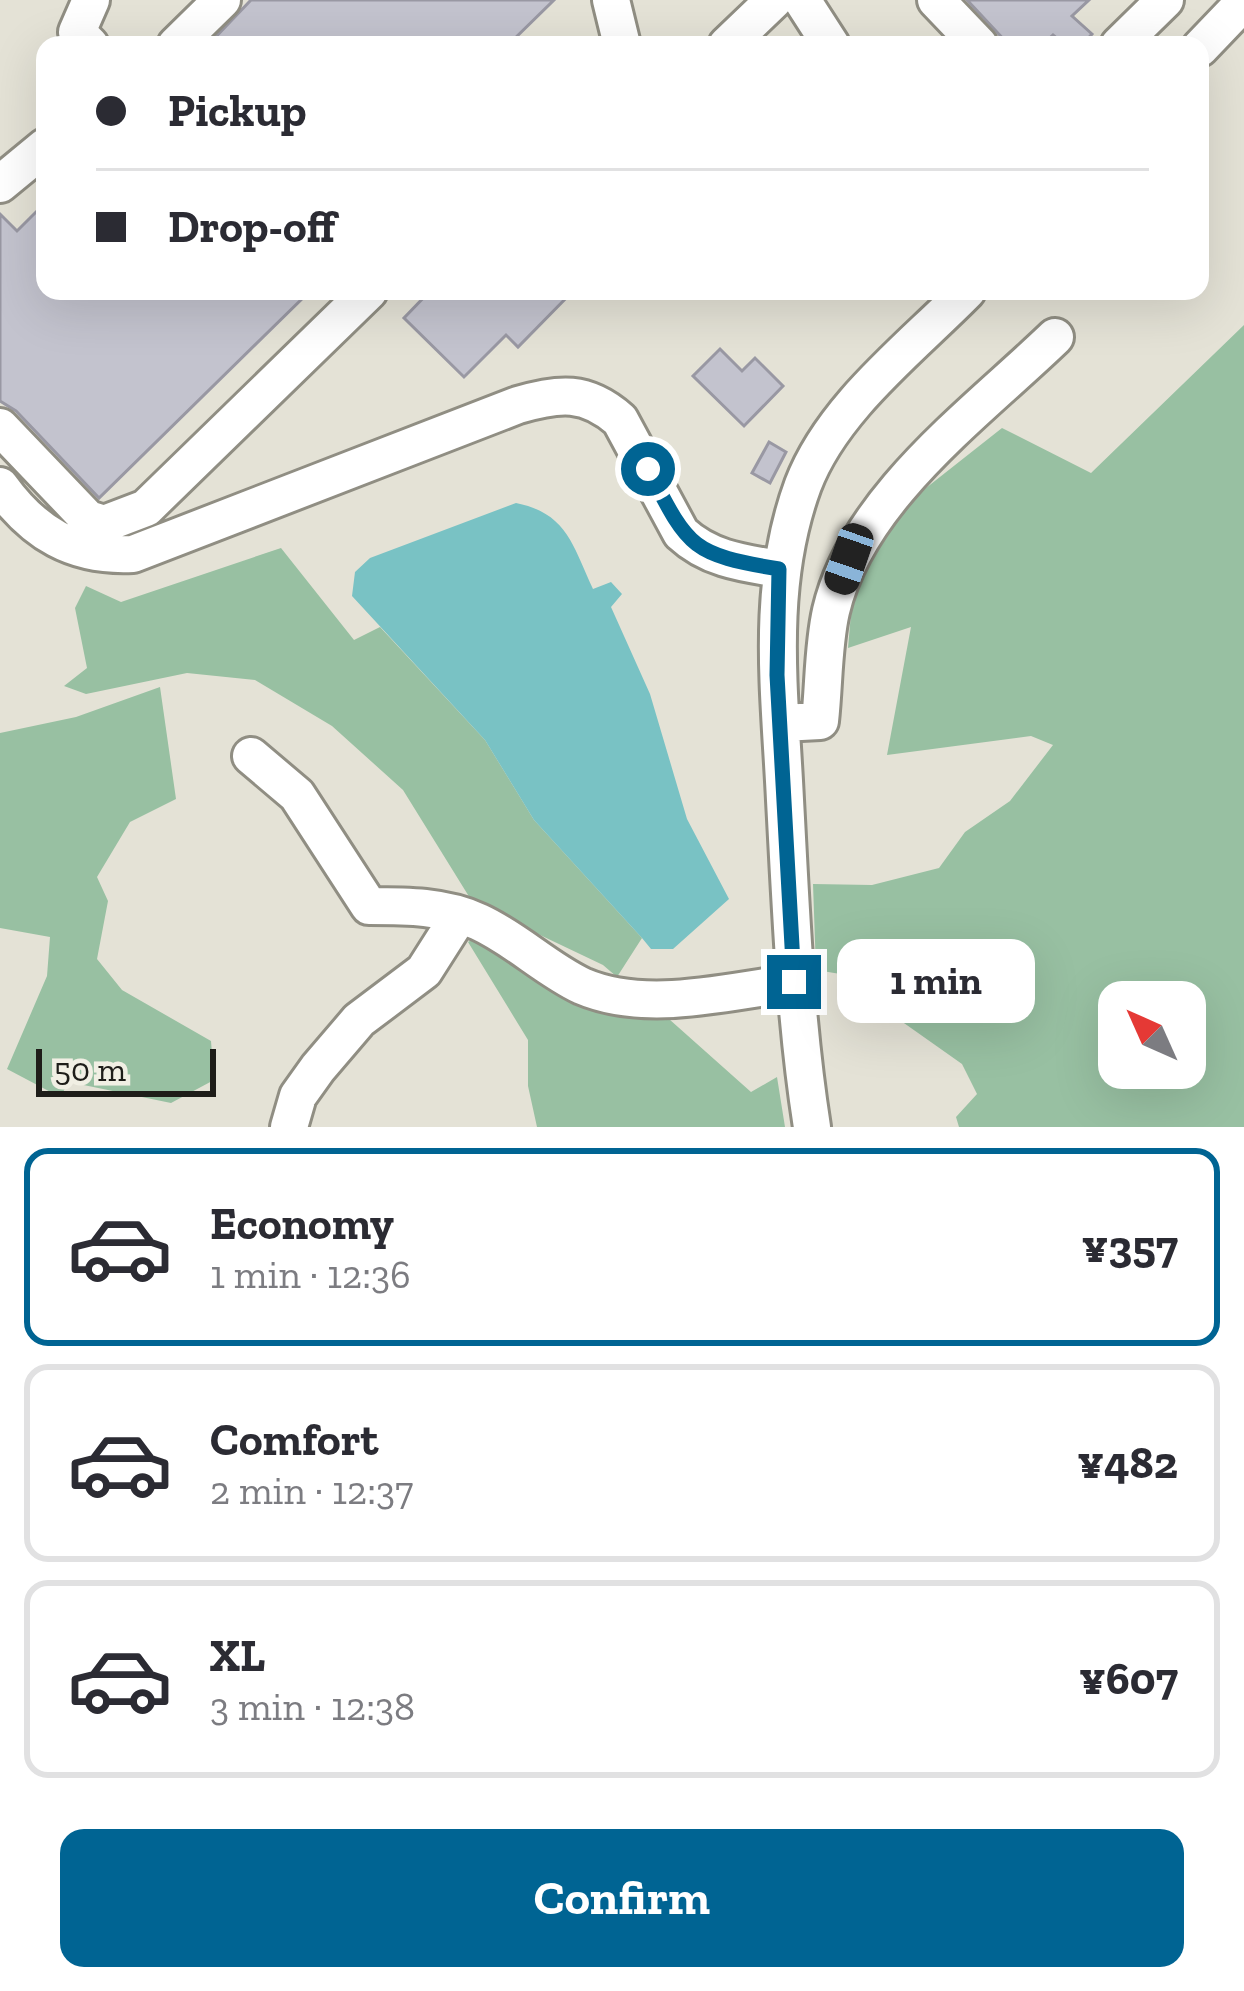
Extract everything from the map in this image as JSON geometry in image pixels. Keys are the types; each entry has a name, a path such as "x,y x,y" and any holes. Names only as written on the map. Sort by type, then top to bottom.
{"street":[{"path":"81,36 77,32 91,0"},
{"path":"185,36 222,0"},
{"path":"611,0 620,36"},
{"path":"737,36 774,0"},
{"path":"802,0 825,36"},
{"path":"936,0 970,36"},
{"path":"1129,36 1165,0"},
{"path":"1209,39 1244,2"},
{"path":"0,184 36,154"},
{"path":"0,427 14,447 88,518 104,524 146,508 360,300"},
{"path":"812,1127 794,982 777,675 779,569 804,482 842,418 958,300"},
{"path":"782,723 820,721 831,612 862,533 890,497 1054,337"},
{"path":"0,486 17,510 54,539 99,556 133,554 518,405 572,394 604,406 620,420 681,533 693,544 727,560 779,569"},
{"path":"251,756 297,795 369,906 422,907 478,921 583,986 624,997 674,998 794,982"},
{"path":"290,1127 298,1096 318,1068 358,1020 424,971 459,916"}],"green space":[{"path":"1244,325 1244,1127 959,1127 956,1117 977,1094 962,1064 894,1016 871,979 816,970 813,884 872,885 939,868 965,832 1010,801 1053,745 1031,736 887,755 911,627 848,648 853,590 893,514 1002,428 1091,473"},
{"path":"281,548 354,640 380,627 485,740 534,820 642,938 617,977 603,965 473,903 403,790 332,726 255,680 187,673 86,694 64,686 87,668 75,608 86,586 121,602"},
{"path":"160,687 176,799 130,822 97,877 108,901 97,959 122,990 211,1041 214,1080 171,1103 69,1082 60,1097 7,1069 47,976 50,937 0,928 0,733 76,717"},
{"path":"481,934 592,1002 669,1019 751,1092 777,1077 785,1127 537,1127 528,1086 528,1040 468,942"}],"water":[{"path":"516,503 558,523 593,589 611,582 622,594 611,607 650,694 687,819 729,899 673,949 651,949 534,820 485,740 352,596 355,572 370,558"}],"building":[{"path":"251,0 554,0 517,36 217,36"},
{"path":"967,0 1089,0 1072,16 1090,36 1001,36"},
{"path":"36,212 36,300 301,300 99,498 16,411 0,401 0,214 17,231"},
{"path":"421,300 564,300 518,347 506,335 464,377 404,318"},
{"path":"720,349 742,371 755,358 783,386 744,426 693,376"},
{"path":"769,442 786,452 770,483 752,473"}],"route":[{"path":"648,469 681,533 693,544 727,560 779,569 777,675 794,982"}]}
